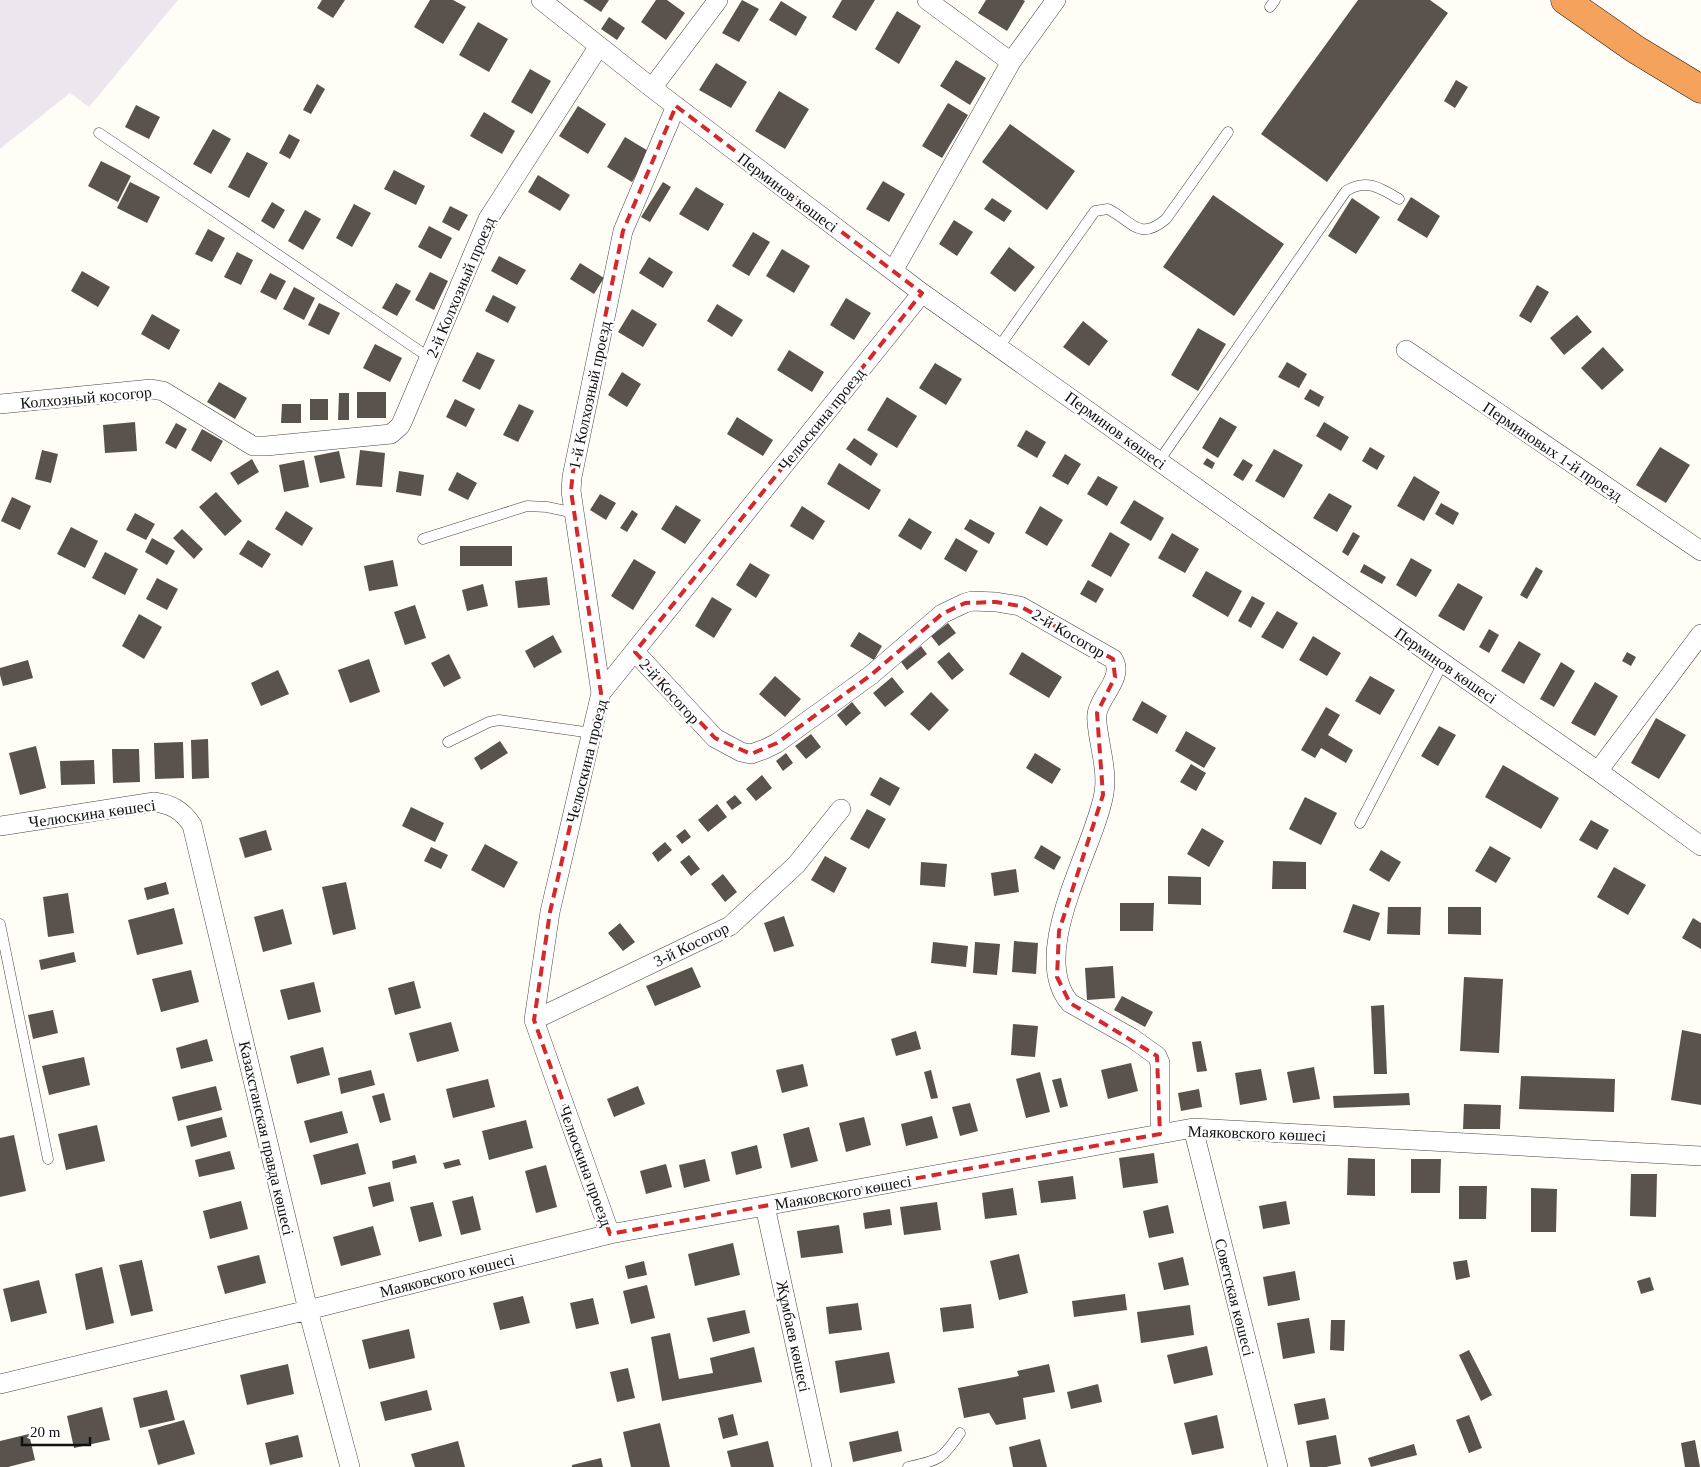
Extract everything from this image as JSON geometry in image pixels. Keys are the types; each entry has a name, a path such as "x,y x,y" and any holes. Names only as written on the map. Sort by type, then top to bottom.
{"highway":[{"path":"1564,0 1635,49 1701,89"}],"street":[{"name":"Перминов көшесі","path":"541,0 652,88 922,293 1443,664 1598,771 1701,846"},
{"path":"652,88 718,0"},
{"path":"927,0 1011,62"},
{"path":"892,270 1011,62 1056,0"},
{"name":"2-й Колхозный проезд","path":"396,431 403,420 430,358 488,219 599,46"},
{"name":"1-й Колхозный проезд","path":"601,693 571,491 573,471 623,231 676,106"},
{"name":"Челюскина проезд","path":"610,1234 534,1020 550,912 601,693 922,293"},
{"name":"Перминовых 1-й проезд","path":"1406,350 1701,551"},
{"name":"Колхозный косогор","path":"0,404 151,389 168,395 253,446 384,436 396,431"},
{"name":"2-й Косогор","path":"635,652 714,738 741,752 751,754 776,743 871,675 942,614 972,601 1020,606 1113,659 1116,663 1115,677 1097,713 1104,767 1103,795 1059,931 1056,948 1057,977 1064,996 1070,1003 1132,1038 1157,1056 1160,1063 1160,1134"},
{"path":"1598,771 1701,634"},
{"name":"Челюскина көшесі","path":"0,826 154,802 170,805 182,812"},
{"name":"3-й Косогор","path":"534,1020 730,926 796,865 841,809"},
{"name":"Казахстанская правда көшесі","path":"182,812 192,825 308,1310 350,1467"},
{"name":"Маяковского көшесі","path":"0,1384 308,1310 610,1234 1193,1128 1701,1156"},
{"name":"Советская көшесі","path":"1193,1128 1278,1467"},
{"name":"Жұмбаев көшесі","path":"766,1206 822,1467"}],"lane":[{"path":"999,347 1094,212 1108,209 1138,229 1148,230 1157,227 1166,220 1228,132"},
{"path":"99,133 430,358"},
{"path":"1159,461 1346,192 1353,186 1360,184 1372,185 1382,188 1399,199"},
{"path":"423,538 527,506 547,507 575,514"},
{"path":"1360,823 1443,664"},
{"path":"448,742 489,722 499,720 592,733"},
{"path":"0,924 48,1159"},
{"path":"908,1467 936,1460 943,1456 960,1433"}],"highlighted area":[{"path":"676,106 922,293 635,652 715,738 751,754 777,743 871,675 942,614 965,603 996,602 1020,606 1113,659 1115,677 1097,713 1103,795 1059,931 1057,977 1070,1003 1157,1056 1160,1134 610,1234 534,1020 550,912 601,693 571,491 573,471 623,231"}],"shaded area":[{"path":"0,0 178,0 89,107 70,93 0,149"}],"building":[{"path":"322,0 345,0 333,18 317,8"},
{"path":"430,0 453,0 466,7 443,44 414,27"},
{"path":"583,0 609,0 601,12"},
{"path":"656,0 667,0 685,13 666,40 641,22"},
{"path":"742,0 759,9 739,42 722,33"},
{"path":"842,0 875,0 856,31 832,17"},
{"path":"986,0 1025,1 1007,31 978,13"},
{"path":"1358,0 1430,0 1448,13 1327,182 1261,134"},
{"path":"781,1 807,17 796,36 769,20"},
{"path":"897,11 921,26 899,64 875,49"},
{"path":"609,17 625,28 617,40 601,29"},
{"path":"478,22 508,39 489,72 459,55"},
{"path":"956,60 986,78 970,105 940,86"},
{"path":"716,63 747,82 731,108 699,90"},
{"path":"530,69 551,81 532,114 511,102"},
{"path":"1456,80 1468,87 1455,108 1444,101"},
{"path":"317,84 325,89 311,114 303,110"},
{"path":"779,91 809,109 785,149 755,131"},
{"path":"948,103 968,115 942,158 922,146"},
{"path":"136,105 160,117 149,139 125,127"},
{"path":"578,106 606,124 588,154 559,136"},
{"path":"484,112 515,131 502,154 470,136"},
{"path":"1010,124 1075,171 1047,210 982,162"},
{"path":"213,129 231,139 211,174 193,164"},
{"path":"289,134 300,140 290,159 279,153"},
{"path":"625,137 650,152 632,182 607,167"},
{"path":"247,152 268,163 249,198 228,187"},
{"path":"101,161 131,176 118,202 88,186"},
{"path":"394,170 425,186 416,205 384,189"},
{"path":"538,175 570,195 560,211 528,192"},
{"path":"883,181 905,194 889,222 866,209"},
{"path":"130,182 160,197 147,223 117,208"},
{"path":"663,182 671,187 650,222 641,217"},
{"path":"696,187 724,204 708,231 679,214"},
{"path":"1213,195 1284,244 1234,316 1163,267"},
{"path":"1411,197 1440,216 1427,238 1397,220"},
{"path":"992,198 1012,211 1004,222 984,209"},
{"path":"1352,198 1380,217 1356,254 1328,236"},
{"path":"272,202 285,210 274,229 261,221"},
{"path":"354,204 371,213 352,247 336,238"},
{"path":"450,206 468,215 459,231 442,222"},
{"path":"305,210 321,219 303,250 288,241"},
{"path":"954,220 973,232 957,256 939,244"},
{"path":"429,226 452,238 441,259 418,247"},
{"path":"208,229 225,238 212,262 195,254"},
{"path":"753,232 770,242 749,276 732,266"},
{"path":"1009,247 1035,267 1015,292 990,273"},
{"path":"782,249 810,266 794,293 766,276"},
{"path":"237,252 253,260 241,285 224,277"},
{"path":"499,256 526,270 517,285 491,271"},
{"path":"649,257 673,272 663,288 639,273"},
{"path":"580,263 604,278 594,294 570,279"},
{"path":"82,271 110,287 98,307 71,291"},
{"path":"430,272 448,281 434,310 415,300"},
{"path":"270,273 286,281 276,300 260,292"},
{"path":"396,283 411,291 397,316 382,308"},
{"path":"1537,285 1549,292 1531,323 1519,316"},
{"path":"294,287 315,298 304,320 283,309"},
{"path":"493,295 516,307 508,323 485,311"},
{"path":"846,298 871,313 854,340 830,325"},
{"path":"319,303 340,313 329,335 308,325"},
{"path":"717,304 743,320 732,337 707,321"},
{"path":"632,309 657,324 643,347 618,332"},
{"path":"152,314 180,330 169,350 141,334"},
{"path":"1577,315 1592,332 1564,355 1550,338"},
{"path":"1083,321 1108,341 1089,366 1063,347"},
{"path":"1198,328 1226,344 1198,391 1171,375"},
{"path":"375,344 402,358 390,382 363,368"},
{"path":"1603,347 1624,370 1602,390 1581,368"},
{"path":"789,350 824,372 812,392 777,370"},
{"path":"477,352 495,360 480,390 462,381"},
{"path":"1287,362 1307,374 1299,388 1278,377"},
{"path":"935,363 962,379 946,405 919,388"},
{"path":"622,372 641,384 627,407 608,395"},
{"path":"219,382 247,398 235,419 207,402"},
{"path":"1310,389 1324,397 1319,407 1304,399"},
{"path":"357,392 386,392 386,418 357,418"},
{"path":"339,393 349,393 349,420 338,420"},
{"path":"887,397 917,416 897,448 867,430"},
{"path":"310,399 328,399 328,420 310,420"},
{"path":"455,399 475,409 466,427 446,417"},
{"path":"282,404 301,404 301,423 281,423"},
{"path":"519,404 534,411 518,442 503,435"},
{"path":"737,417 773,440 763,456 727,434"},
{"path":"1220,417 1237,427 1218,458 1202,448"},
{"path":"135,422 137,451 105,453 103,425"},
{"path":"1324,422 1349,437 1341,451 1316,436"},
{"path":"176,423 187,429 176,449 165,443"},
{"path":"202,429 223,441 211,462 191,450"},
{"path":"1026,430 1046,442 1037,458 1017,446"},
{"path":"854,438 878,454 871,466 846,449"},
{"path":"1370,447 1385,456 1377,470 1362,461"},
{"path":"1660,447 1690,465 1666,503 1636,485"},
{"path":"1274,449 1303,465 1284,498 1255,481"},
{"path":"42,450 58,454 51,483 35,479"},
{"path":"360,450 385,453 382,487 356,485"},
{"path":"339,451 345,478 320,483 314,456"},
{"path":"1065,454 1081,464 1068,485 1052,476"},
{"path":"1207,458 1215,463 1212,469 1203,464"},
{"path":"252,459 259,472 238,485 230,473"},
{"path":"1243,459 1253,465 1243,481 1233,475"},
{"path":"304,460 309,487 284,492 279,465"},
{"path":"839,463 881,490 869,510 827,484"},
{"path":"399,471 424,475 421,496 396,492"},
{"path":"457,472 477,483 468,500 448,490"},
{"path":"1098,476 1118,487 1107,506 1087,494"},
{"path":"1414,476 1440,492 1424,521 1397,506"},
{"path":"216,492 242,521 225,536 199,507"},
{"path":"1329,493 1352,506 1337,532 1313,518"},
{"path":"600,494 616,503 606,520 590,510"},
{"path":"12,497 31,506 20,530 1,521"},
{"path":"1134,500 1164,518 1151,541 1120,523"},
{"path":"1441,503 1459,513 1453,525 1435,514"},
{"path":"676,505 701,520 685,544 661,529"},
{"path":"802,506 825,521 813,540 790,526"},
{"path":"1040,506 1063,520 1047,546 1025,533"},
{"path":"632,510 638,514 627,532 620,528"},
{"path":"286,511 313,528 302,546 275,529"},
{"path":"135,513 155,524 146,540 126,530"},
{"path":"909,518 932,532 921,550 898,536"},
{"path":"970,519 995,533 989,544 964,529"},
{"path":"71,527 98,541 85,568 57,554"},
{"path":"182,529 203,549 194,559 173,538"},
{"path":"1110,532 1130,544 1111,577 1091,566"},
{"path":"1353,532 1360,536 1348,556 1342,552"},
{"path":"1172,533 1199,549 1185,573 1158,558"},
{"path":"152,538 175,551 167,565 145,552"},
{"path":"956,538 978,551 966,572 944,559"},
{"path":"248,540 271,554 262,568 239,554"},
{"path":"460,546 512,546 512,566 460,566"},
{"path":"105,552 138,569 125,595 92,578"},
{"path":"1411,558 1432,570 1416,597 1396,585"},
{"path":"634,559 656,572 633,610 611,596"},
{"path":"393,560 398,586 369,591 364,566"},
{"path":"750,563 770,575 756,598 736,585"},
{"path":"1364,564 1386,577 1382,584 1360,572"},
{"path":"1536,567 1543,571 1527,599 1520,595"},
{"path":"1206,571 1242,591 1228,617 1192,596"},
{"path":"547,577 550,605 518,608 515,581"},
{"path":"157,578 178,589 167,610 146,599"},
{"path":"1088,580 1104,589 1096,603 1080,594"},
{"path":"1458,583 1483,597 1464,631 1438,616"},
{"path":"483,584 488,606 467,611 462,590"},
{"path":"1252,596 1265,603 1251,628 1238,621"},
{"path":"712,597 732,609 714,638 695,626"},
{"path":"415,605 426,638 405,645 394,612"},
{"path":"1277,611 1298,623 1283,649 1261,637"},
{"path":"139,614 162,627 144,659 122,646"},
{"path":"948,623 956,633 939,646 931,636"},
{"path":"1489,629 1499,635 1489,653 1479,647"},
{"path":"859,632 882,646 874,660 850,646"},
{"path":"553,635 562,652 534,668 525,651"},
{"path":"1313,636 1341,653 1327,676 1299,660"},
{"path":"1519,641 1541,654 1524,684 1501,671"},
{"path":"921,646 927,654 907,670 901,662"},
{"path":"949,652 964,670 952,680 937,662"},
{"path":"1022,652 1062,677 1049,698 1009,674"},
{"path":"1627,652 1636,657 1631,666 1622,661"},
{"path":"449,654 461,678 444,687 431,663"},
{"path":"369,659 380,692 350,703 338,670"},
{"path":"28,660 33,678 3,686 0,668"},
{"path":"1561,662 1575,671 1554,707 1540,699"},
{"path":"278,670 289,694 261,706 251,683"},
{"path":"775,676 801,699 785,717 759,694"},
{"path":"1370,676 1395,690 1380,715 1355,701"},
{"path":"892,677 904,692 885,707 873,693"},
{"path":"1595,682 1618,696 1595,736 1571,723"},
{"path":"931,692 949,710 929,731 910,714"},
{"path":"1142,701 1167,716 1157,734 1132,720"},
{"path":"852,702 861,713 846,726 837,715"},
{"path":"1326,707 1340,715 1328,735 1353,750 1346,763 1321,748 1315,758 1301,750"},
{"path":"1656,718 1686,735 1659,779 1631,763"},
{"path":"1439,726 1456,735 1438,766 1421,756"},
{"path":"1186,731 1216,748 1204,768 1175,751"},
{"path":"811,734 821,747 806,759 795,746"},
{"path":"208,739 209,778 192,779 191,740"},
{"path":"500,741 508,753 481,770 474,758"},
{"path":"183,742 184,778 155,779 154,743"},
{"path":"36,746 46,788 20,795 9,753"},
{"path":"112,749 139,749 140,782 113,783"},
{"path":"786,753 793,763 783,771 776,761"},
{"path":"1035,753 1061,769 1052,784 1026,768"},
{"path":"94,760 95,784 61,785 60,761"},
{"path":"1191,764 1206,773 1196,791 1180,782"},
{"path":"1503,765 1559,798 1541,829 1485,797"},
{"path":"762,775 772,788 756,801 746,789"},
{"path":"880,777 900,788 890,806 870,795"},
{"path":"735,795 742,803 732,810 726,802"},
{"path":"1305,797 1337,813 1321,845 1289,829"},
{"path":"717,804 727,817 708,832 698,820"},
{"path":"411,807 444,823 435,842 402,826"},
{"path":"867,809 886,819 869,849 850,839"},
{"path":"1591,820 1609,830 1597,850 1579,840"},
{"path":"1202,828 1224,841 1209,867 1187,854"},
{"path":"685,829 691,837 682,844 676,836"},
{"path":"266,830 272,850 245,858 239,838"},
{"path":"665,842 672,850 658,862 652,853"},
{"path":"485,844 518,862 504,888 471,870"},
{"path":"1041,845 1061,857 1054,870 1034,858"},
{"path":"1490,846 1511,858 1496,883 1475,871"},
{"path":"431,847 448,855 441,869 424,861"},
{"path":"1381,850 1401,862 1389,882 1369,870"},
{"path":"689,855 700,869 691,876 680,862"},
{"path":"825,856 847,868 834,893 811,880"},
{"path":"1273,861 1306,862 1306,889 1272,889"},
{"path":"921,862 947,864 945,887 920,885"},
{"path":"1614,867 1646,885 1628,915 1597,897"},
{"path":"1016,869 1019,892 994,896 991,873"},
{"path":"723,874 737,892 725,902 711,884"},
{"path":"1168,876 1201,877 1201,905 1168,904"},
{"path":"166,882 169,894 147,900 144,888"},
{"path":"346,882 356,929 333,935 322,887"},
{"path":"68,893 74,933 48,937 43,897"},
{"path":"1120,903 1154,903 1153,931 1120,931"},
{"path":"1353,904 1380,913 1370,941 1343,932"},
{"path":"1388,907 1421,907 1420,935 1387,934"},
{"path":"1448,907 1481,907 1481,935 1448,934"},
{"path":"174,908 183,944 137,955 128,920"},
{"path":"283,909 292,944 263,952 254,917"},
{"path":"784,916 794,946 774,952 764,923"},
{"path":"1693,918 1701,923 1701,949 1682,938"},
{"path":"620,923 635,942 623,951 608,933"},
{"path":"1014,941 1038,943 1036,974 1012,972"},
{"path":"933,942 968,946 966,967 931,963"},
{"path":"975,942 1000,944 997,975 973,973"},
{"path":"74,952 76,962 41,970 39,960"},
{"path":"1113,966 1115,998 1087,1000 1085,968"},
{"path":"692,967 701,987 655,1006 646,986"},
{"path":"191,970 199,1002 161,1012 152,979"},
{"path":"1464,977 1503,979 1499,1053 1460,1051"},
{"path":"414,981 421,1008 395,1015 388,988"},
{"path":"314,982 321,1012 288,1020 280,990"},
{"path":"1122,996 1153,1012 1145,1027 1114,1010"},
{"path":"1384,1005 1387,1074 1374,1074 1371,1006"},
{"path":"53,1010 58,1033 33,1039 28,1015"},
{"path":"451,1022 459,1051 417,1062 409,1033"},
{"path":"1013,1024 1038,1026 1035,1057 1011,1055"},
{"path":"1682,1030 1701,1034 1701,1105 1671,1100"},
{"path":"916,1031 921,1049 896,1056 891,1039"},
{"path":"207,1039 213,1061 181,1069 176,1048"},
{"path":"1201,1041 1207,1071 1197,1072 1192,1042"},
{"path":"323,1047 330,1075 297,1084 290,1056"},
{"path":"84,1057 90,1085 49,1095 42,1066"},
{"path":"1131,1063 1138,1091 1108,1099 1101,1070"},
{"path":"803,1064 808,1086 782,1093 776,1070"},
{"path":"1314,1067 1320,1099 1293,1103 1287,1072"},
{"path":"1261,1069 1267,1100 1240,1105 1235,1073"},
{"path":"371,1070 375,1085 341,1094 338,1078"},
{"path":"931,1070 938,1098 931,1099 924,1072"},
{"path":"1040,1072 1050,1112 1026,1118 1016,1079"},
{"path":"1521,1076 1615,1079 1614,1112 1519,1109"},
{"path":"1061,1078 1068,1106 1060,1108 1052,1080"},
{"path":"488,1079 495,1107 453,1118 446,1089"},
{"path":"216,1086 222,1110 178,1121 172,1097"},
{"path":"638,1086 645,1104 614,1117 607,1099"},
{"path":"1199,1089 1202,1107 1181,1111 1178,1093"},
{"path":"384,1093 391,1120 380,1123 372,1096"},
{"path":"1409,1093 1410,1105 1334,1108 1333,1096"},
{"path":"970,1103 978,1131 960,1136 952,1107"},
{"path":"1464,1104 1501,1105 1500,1129 1463,1129"},
{"path":"342,1111 348,1133 310,1143 304,1121"},
{"path":"932,1116 938,1138 906,1146 901,1124"},
{"path":"222,1117 227,1137 191,1147 186,1126"},
{"path":"864,1117 871,1145 846,1152 839,1123"},
{"path":"526,1120 533,1148 489,1160 482,1131"},
{"path":"97,1125 105,1161 66,1170 58,1134"},
{"path":"809,1127 818,1161 791,1168 783,1134"},
{"path":"14,1135 26,1191 0,1197 0,1138"},
{"path":"358,1143 366,1174 321,1185 313,1155"},
{"path":"757,1145 762,1168 736,1175 731,1152"},
{"path":"230,1151 235,1169 199,1177 195,1160"},
{"path":"1154,1153 1158,1183 1123,1188 1119,1158"},
{"path":"415,1155 417,1163 393,1169 392,1161"},
{"path":"1348,1158 1375,1159 1375,1196 1347,1195"},
{"path":"459,1159 461,1165 445,1169 443,1163"},
{"path":"705,1159 710,1181 684,1188 679,1165"},
{"path":"1411,1159 1441,1159 1440,1193 1411,1193"},
{"path":"666,1164 672,1187 646,1194 640,1171"},
{"path":"546,1165 557,1207 536,1213 525,1171"},
{"path":"1631,1174 1657,1174 1656,1217 1630,1216"},
{"path":"1073,1176 1076,1199 1041,1203 1038,1181"},
{"path":"390,1182 394,1201 373,1207 368,1187"},
{"path":"1459,1186 1487,1186 1486,1219 1459,1219"},
{"path":"1013,1188 1017,1215 985,1219 982,1193"},
{"path":"1531,1188 1557,1189 1556,1232 1531,1232"},
{"path":"473,1196 481,1230 461,1235 452,1201"},
{"path":"241,1201 248,1229 210,1239 203,1211"},
{"path":"1286,1201 1290,1224 1263,1229 1259,1206"},
{"path":"433,1202 442,1236 419,1242 410,1207"},
{"path":"937,1202 941,1230 904,1235 900,1207"},
{"path":"1168,1205 1174,1233 1149,1238 1143,1211"},
{"path":"890,1209 892,1225 865,1229 863,1213"},
{"path":"839,1225 843,1253 801,1258 797,1231"},
{"path":"373,1226 381,1255 341,1266 333,1237"},
{"path":"733,1243 740,1275 695,1286 688,1254"},
{"path":"1019,1254 1028,1293 999,1300 990,1261"},
{"path":"259,1255 266,1283 225,1294 217,1266"},
{"path":"1183,1257 1189,1285 1164,1290 1158,1263"},
{"path":"142,1260 153,1311 131,1316 119,1265"},
{"path":"1467,1260 1470,1277 1456,1280 1453,1262"},
{"path":"644,1261 647,1275 628,1279 625,1266"},
{"path":"102,1267 114,1323 86,1330 75,1274"},
{"path":"1295,1271 1300,1300 1268,1306 1263,1277"},
{"path":"1650,1277 1654,1290 1641,1294 1637,1281"},
{"path":"39,1280 47,1313 11,1322 3,1289"},
{"path":"647,1285 655,1318 631,1324 623,1291"},
{"path":"1125,1294 1127,1310 1074,1317 1072,1301"},
{"path":"523,1296 530,1323 500,1330 493,1303"},
{"path":"593,1298 599,1324 576,1329 570,1303"},
{"path":"858,1303 862,1330 829,1334 826,1307"},
{"path":"971,1304 974,1328 943,1332 940,1308"},
{"path":"1190,1305 1194,1335 1141,1343 1137,1312"},
{"path":"745,1310 750,1333 713,1342 707,1318"},
{"path":"1309,1318 1315,1353 1283,1359 1277,1323"},
{"path":"1331,1320 1345,1320 1344,1351 1330,1350"},
{"path":"409,1329 415,1358 369,1369 362,1340"},
{"path":"670,1333 679,1379 713,1373 710,1358 754,1347 762,1382 662,1401 651,1337"},
{"path":"1207,1346 1213,1375 1174,1384 1167,1355"},
{"path":"1469,1350 1492,1395 1481,1401 1459,1355"},
{"path":"889,1352 895,1383 840,1393 835,1361"},
{"path":"288,1364 294,1394 247,1405 240,1375"},
{"path":"1049,1364 1055,1392 1023,1398 1026,1419 996,1425 989,1413 964,1418 958,1388 1019,1376 1017,1371"},
{"path":"628,1368 635,1398 617,1402 610,1372"},
{"path":"1098,1384 1102,1402 1071,1409 1067,1392"},
{"path":"167,1390 175,1420 140,1428 133,1398"},
{"path":"427,1390 432,1410 385,1421 380,1402"},
{"path":"1325,1398 1329,1419 1298,1425 1294,1404"},
{"path":"102,1407 110,1440 74,1448 67,1416"},
{"path":"733,1414 738,1435 723,1439 718,1418"},
{"path":"1217,1415 1224,1448 1192,1455 1184,1423"},
{"path":"1469,1415 1482,1448 1469,1453 1456,1420"},
{"path":"184,1420 195,1454 158,1465 148,1430"},
{"path":"660,1423 670,1467 631,1467 623,1432"},
{"path":"898,1431 902,1451 853,1462 849,1442"},
{"path":"29,1434 35,1460 8,1467 0,1467 0,1441"},
{"path":"298,1435 303,1457 270,1465 265,1443"},
{"path":"1336,1435 1341,1464 1326,1467 1310,1467 1306,1441"},
{"path":"1040,1439 1047,1467 1013,1467 1009,1447"},
{"path":"1695,1440 1700,1467 1685,1467 1681,1443"},
{"path":"458,1441 465,1467 415,1467 411,1454"},
{"path":"768,1441 774,1467 731,1467 727,1451"},
{"path":"1414,1444 1417,1455 1371,1467 1368,1458"},
{"path":"601,1458 603,1467 572,1467 572,1465"}]}
